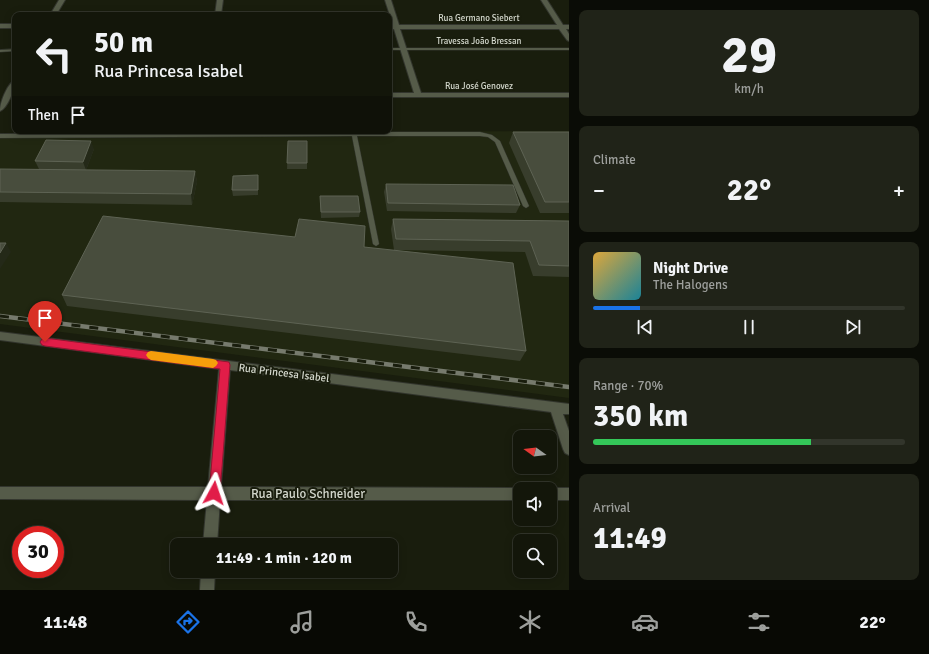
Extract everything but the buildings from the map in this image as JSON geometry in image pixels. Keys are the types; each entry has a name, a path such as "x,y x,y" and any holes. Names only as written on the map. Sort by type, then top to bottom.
{"street":[{"path":"55,12 62,0"},
{"path":"218,12 220,0"},
{"path":"388,0 392,12"},
{"path":"544,0 569,39"},
{"path":"392,14 418,95"},
{"path":"0,26 12,26"},
{"name":"Rua Germano Siebert","path":"392,26 569,27"},
{"name":"Rua José Genovez","path":"392,95 569,95"},
{"path":"0,109 8,96"},
{"name":"Rua Princesa Isabel","path":"0,336 569,409"},
{"path":"211,538 225,365"},
{"path":"555,407 569,449"},
{"name":"Rua Paulo Schneider","path":"0,493 513,494"},
{"path":"557,494 569,494"},
{"path":"207,590 208,578"}],"lane":[{"name":"Travessa João Bressan","path":"392,49 569,49"},
{"path":"0,50 12,50"},
{"path":"354,134 376,244"},
{"path":"0,136 480,134 490,136 497,141 526,206"}],"shaded area":[{"path":"569,131 569,398 0,324 0,133 392,134 392,132"}],"railway":[{"path":"0,316 569,387"}],"slow traffic":[{"path":"151,355 213,363"}],"route":[{"path":"45,342 225,365 214,493"}]}
